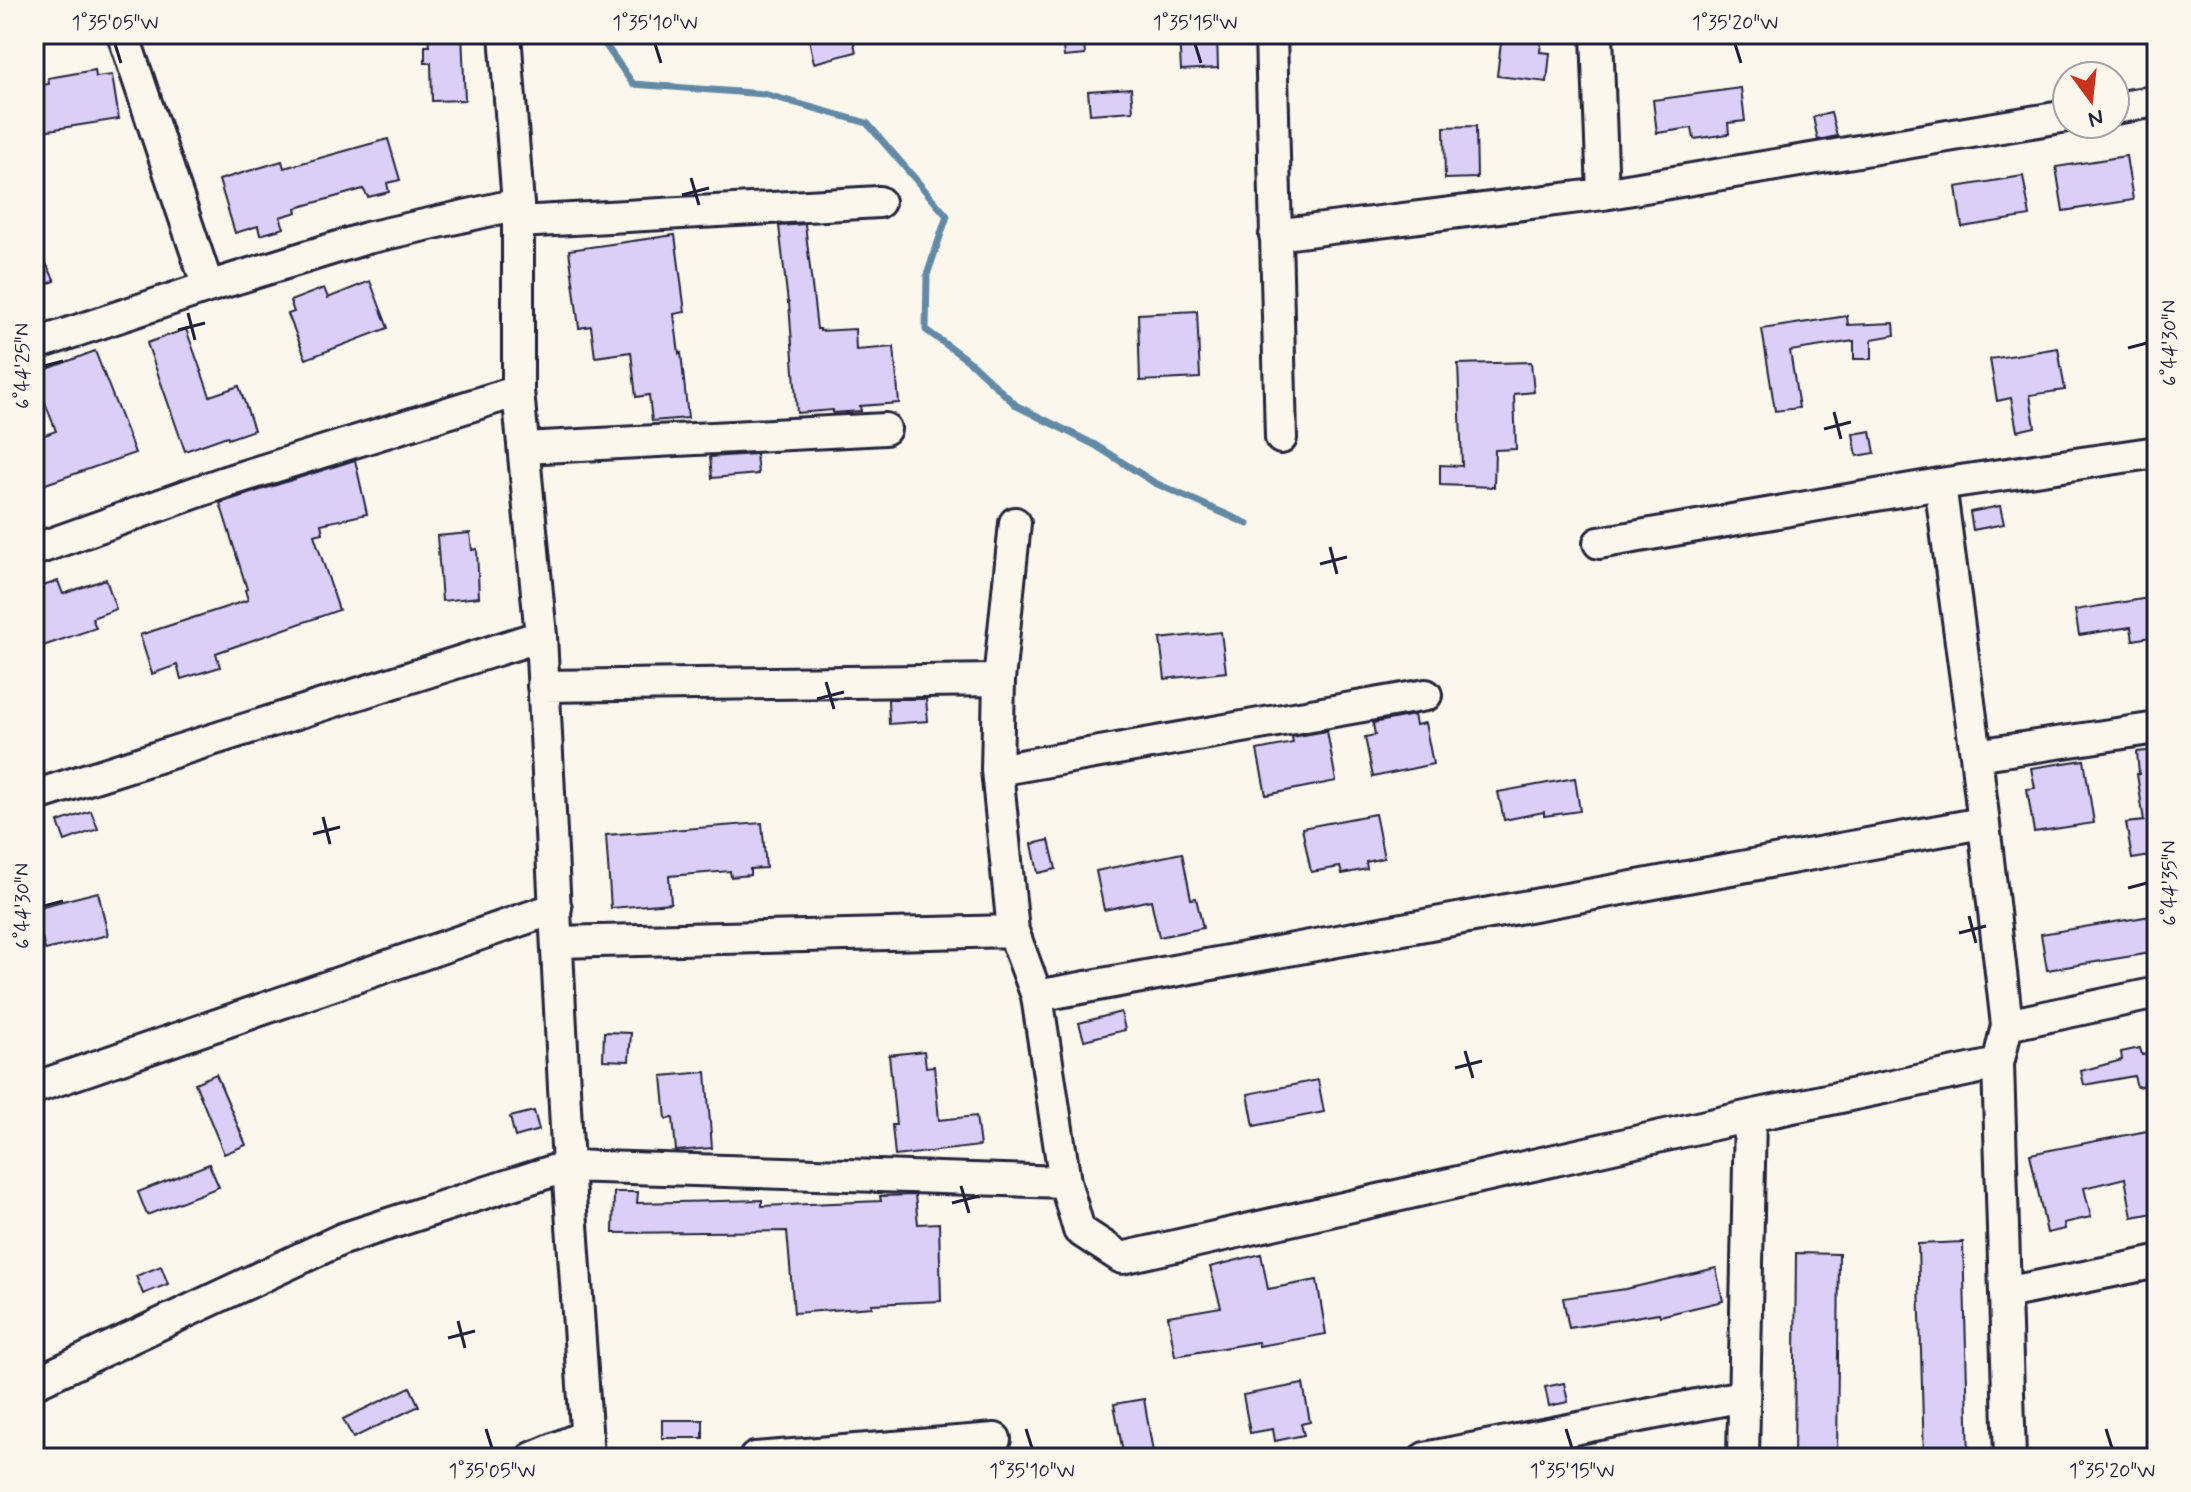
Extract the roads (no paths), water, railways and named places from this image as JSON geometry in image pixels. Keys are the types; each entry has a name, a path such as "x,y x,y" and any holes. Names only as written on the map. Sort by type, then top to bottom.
{"street":[{"path":"123,34 208,287"},
{"path":"505,34 518,213 518,391 541,636 568,1166 588,1447 532,1458"},
{"path":"1271,34 1281,438"},
{"path":"1597,34 1603,194"},
{"path":"2131,105 2157,101"},
{"path":"1275,235 1603,194 2051,119"},
{"path":"34,345 367,238 518,213 879,202"},
{"path":"34,550 225,482 518,391"},
{"path":"524,448 885,429"},
{"path":"1599,543 1940,484 2157,452"},
{"path":"1940,484 1976,755 2007,1025 1998,1064 2010,1458"},
{"path":"1015,523 999,680 997,770 1013,931 1037,996 1065,1182 1079,1230 1122,1258 1750,1116 1998,1064"},
{"path":"34,796 541,636"},
{"path":"543,686 999,680"},
{"path":"997,770 1426,695"},
{"path":"1976,755 2157,728"},
{"path":"1037,996 1982,823"},
{"path":"34,1088 556,908"},
{"path":"557,942 1013,931"},
{"path":"2007,1025 2157,993"},
{"path":"1743,1458 1750,1116"},
{"path":"34,1383 342,1239 568,1166 1065,1182"},
{"path":"2006,1293 2157,1262"},
{"path":"1425,1458 1743,1396"},
{"path":"755,1458 995,1439"}],"waterway":[{"path":"598,34 633,84 764,94 867,123 947,216 927,275 926,330 970,362 1017,406 1095,445 1155,483 1248,524"}]}
